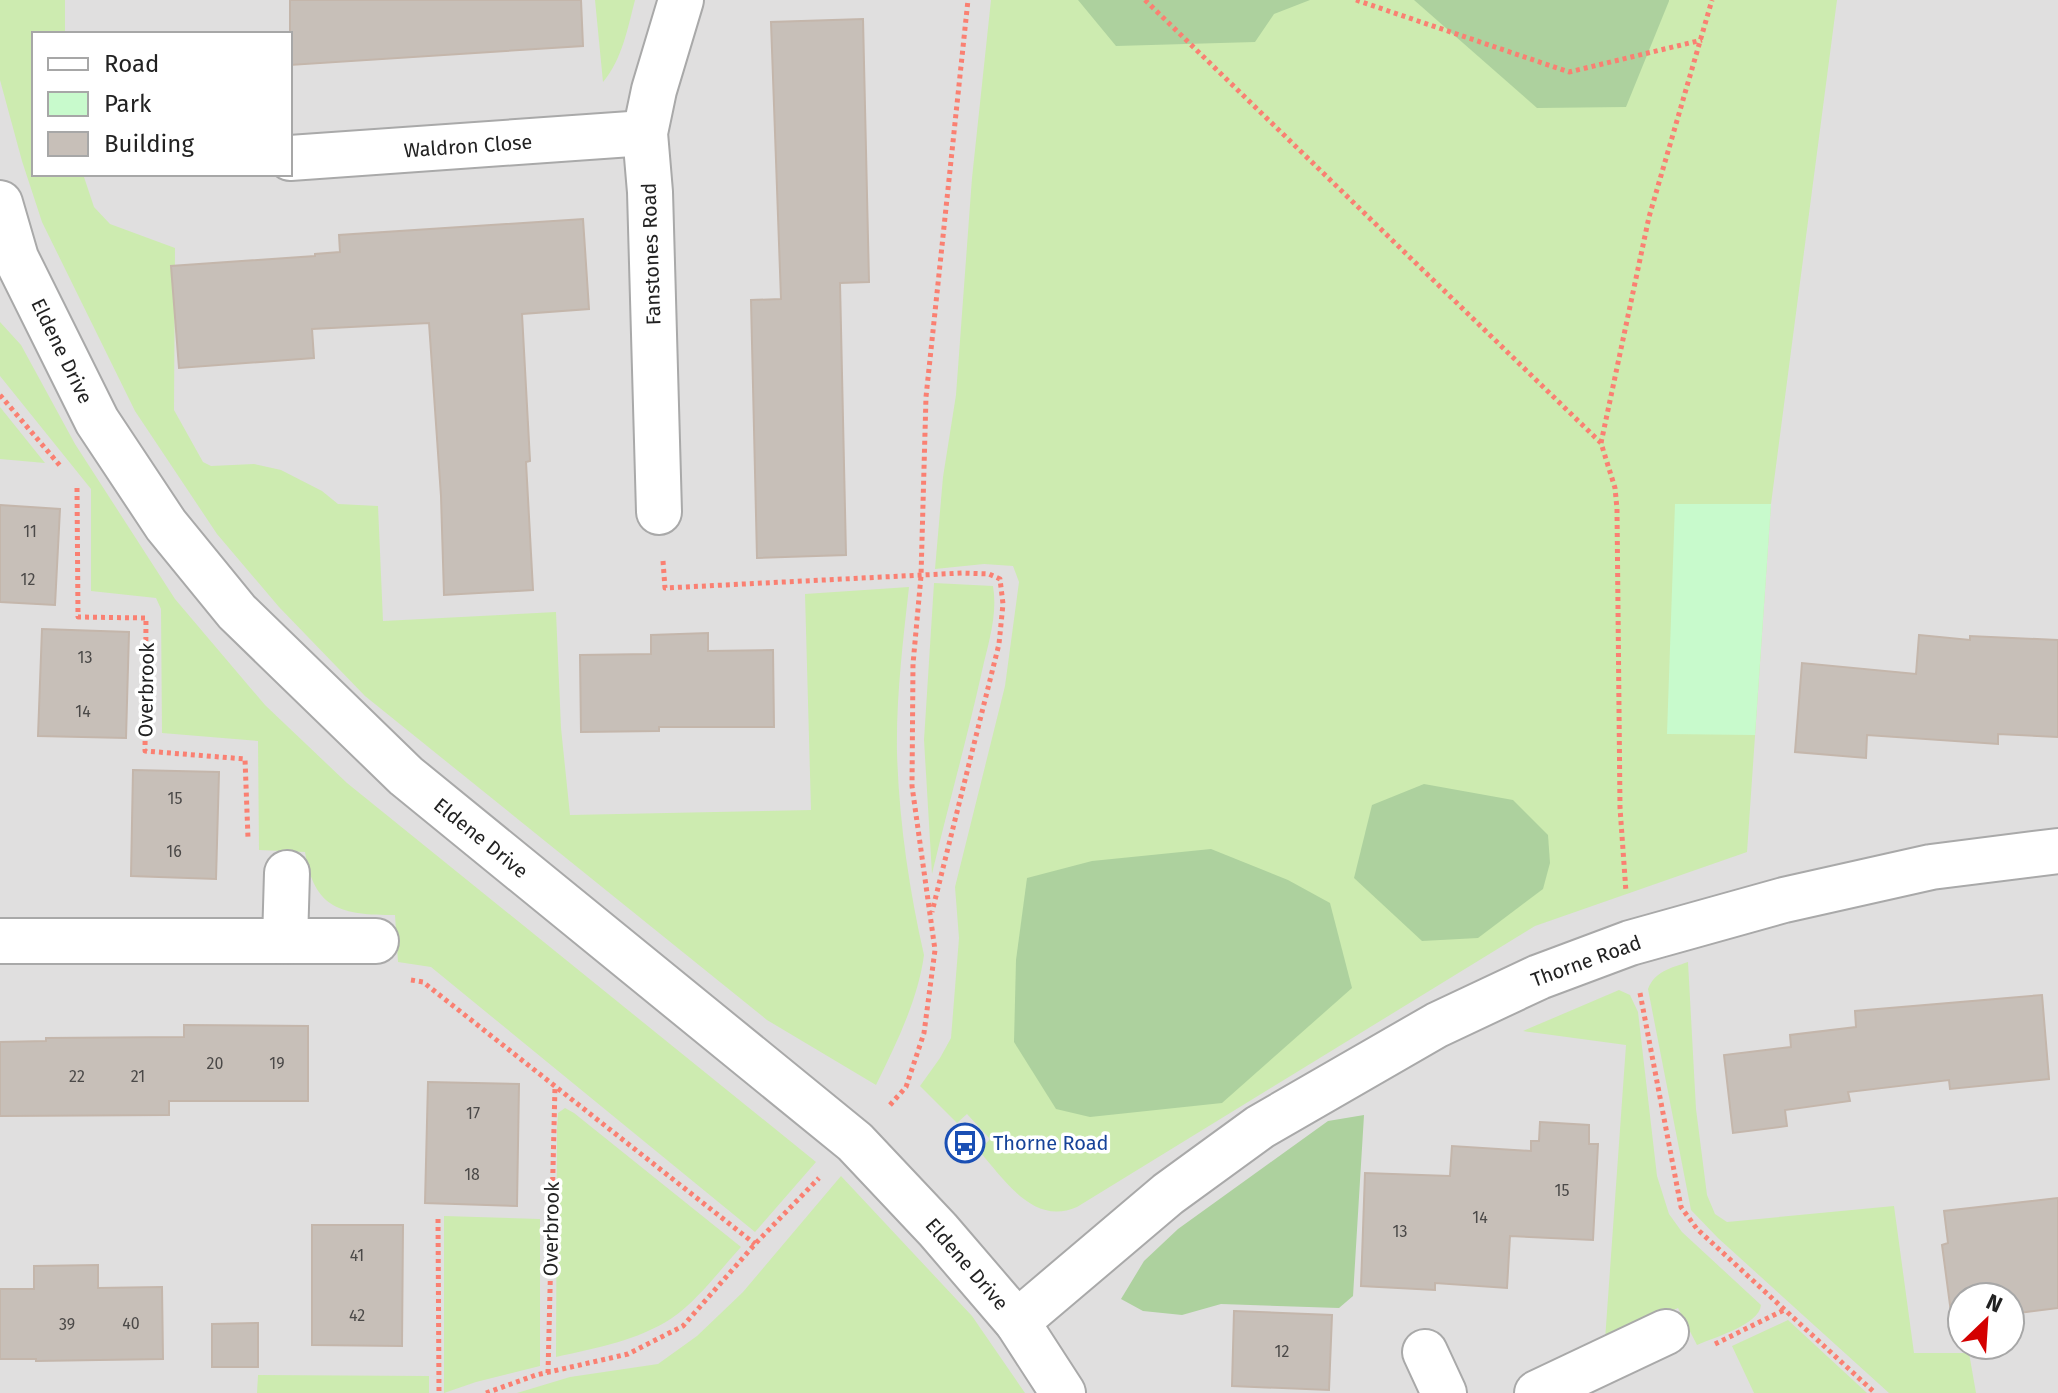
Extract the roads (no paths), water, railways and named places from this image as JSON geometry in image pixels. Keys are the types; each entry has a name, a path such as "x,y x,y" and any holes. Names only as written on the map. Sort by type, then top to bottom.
{"street":[{"name":"Fanstones Road","path":"659,512 650,192 645,133 654,90 681,0"},
{"name":"Waldron Close","path":"292,158 645,133"},
{"name":"Eldene Drive","path":"0,203 8,261 97,421 166,525 237,612 406,776 855,1142 938,1230 1017,1322 1063,1393"},
{"name":"Thorne Road","path":"1017,1322 1168,1194 1260,1127 1437,1025 1539,977 1630,943 1784,900 1931,867 2058,851"},
{"path":"285,941 287,873"},
{"path":"0,941 376,941"},
{"path":"1537,1393 1666,1332"},
{"path":"1425,1352 1444,1393"}],"place":[{"name":"Thorne Road","path":"965,1143"}]}
